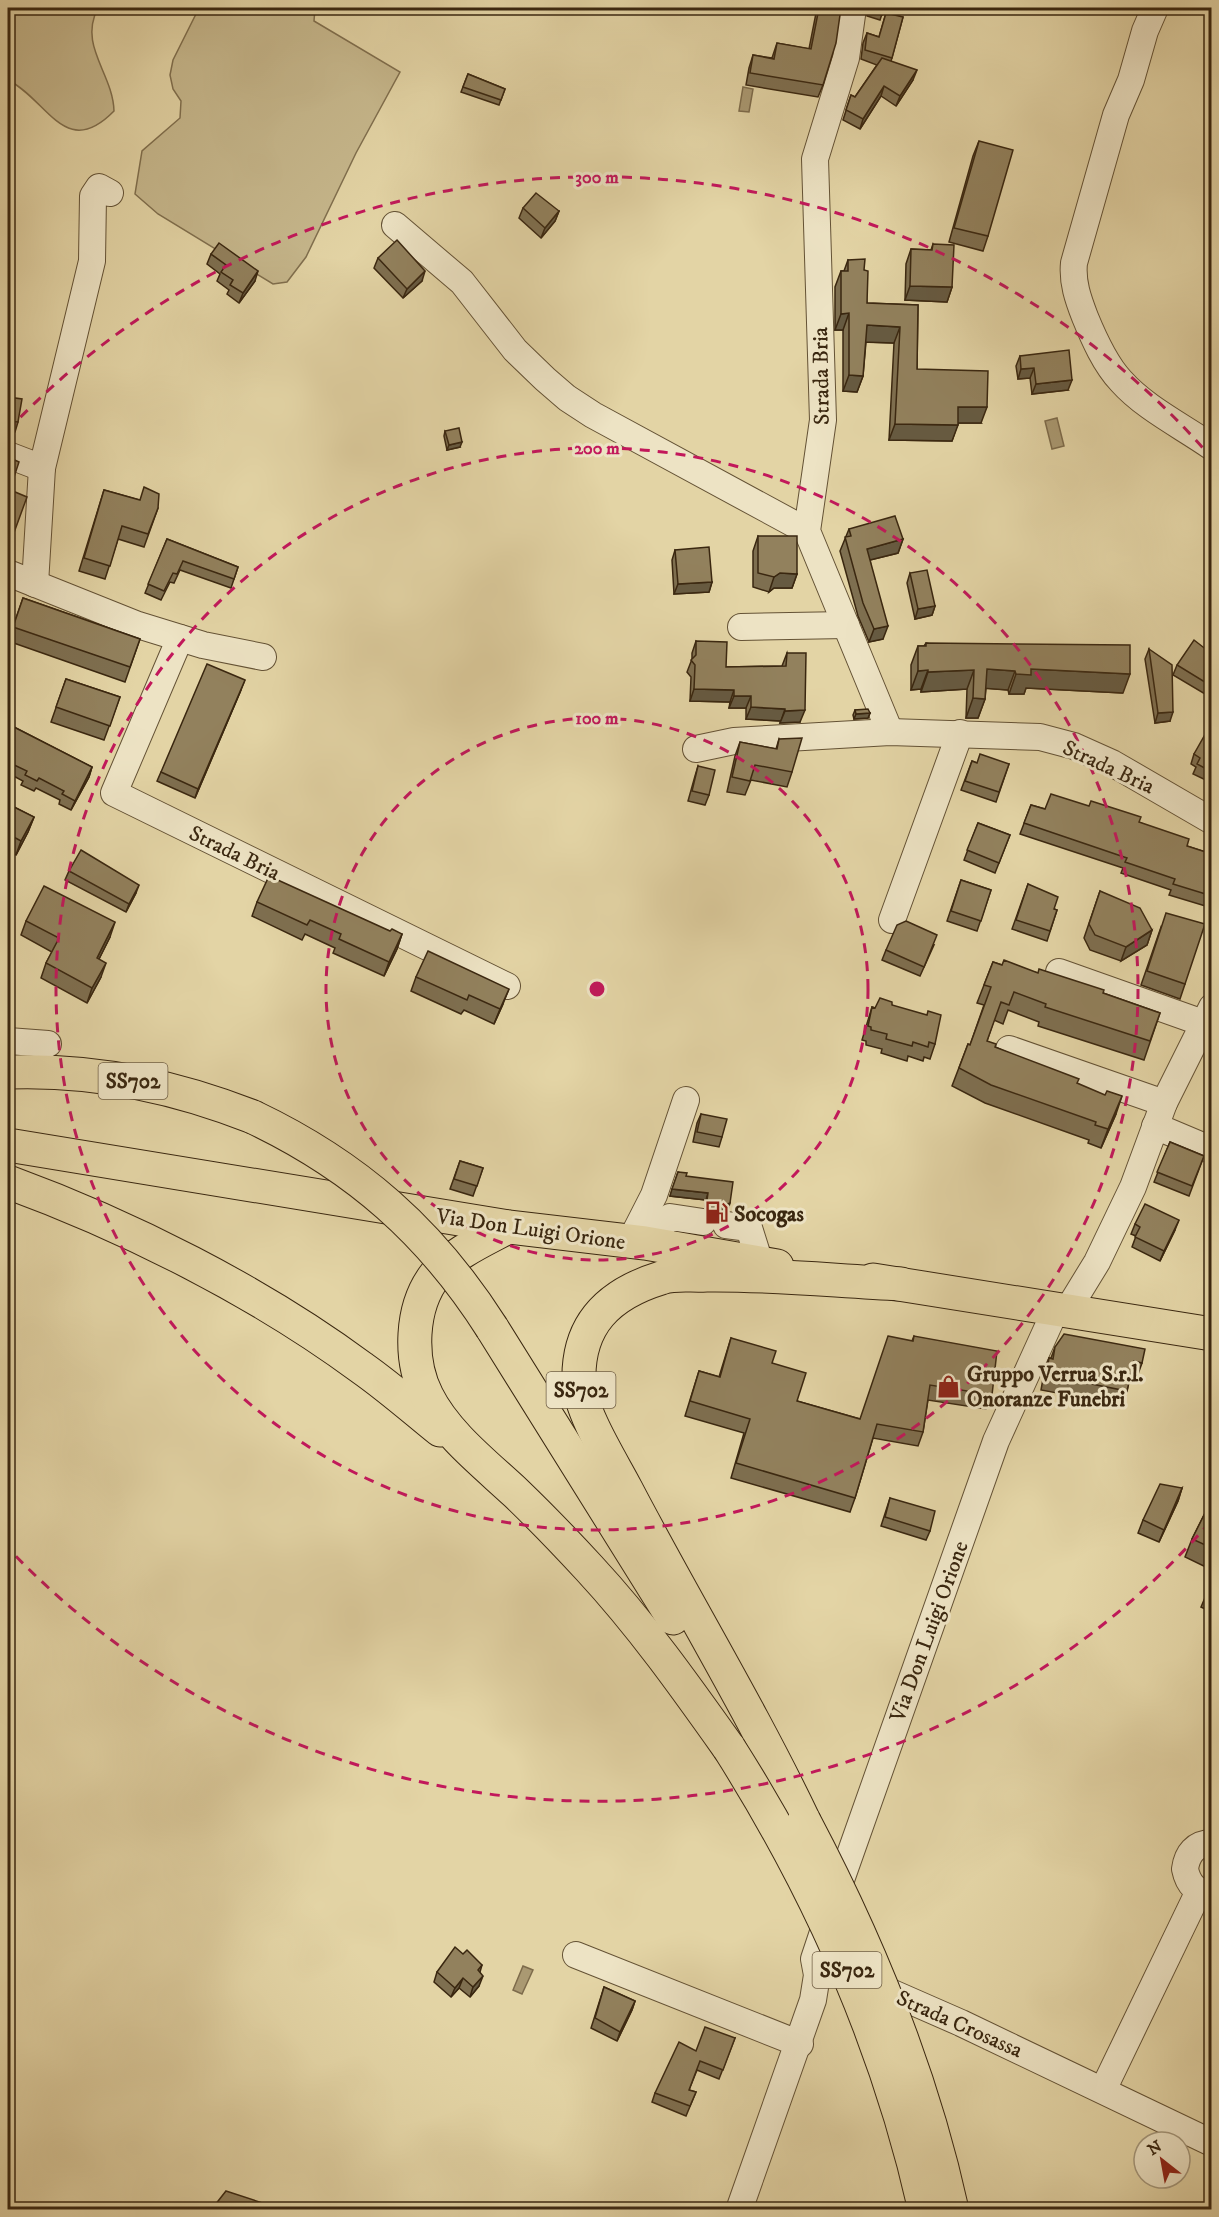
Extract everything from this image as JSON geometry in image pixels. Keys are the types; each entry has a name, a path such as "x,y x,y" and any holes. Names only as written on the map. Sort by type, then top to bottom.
{"main road":[{"name":"SS702","path":"8,1072 78,1073 123,1079 189,1095 253,1117 344,1168 380,1196 442,1257 492,1328 750,1744 804,1821 863,1936 894,2014 942,2167 952,2210"},
{"name":"Via Don Luigi Orione","path":"8,1145 508,1227 638,1243 1212,1334"},
{"name":"SS702","path":"8,1182 68,1204 146,1240 295,1324 361,1367 498,1476"},
{"name":"SS702","path":"508,1227 469,1247 436,1275 420,1307 414,1337 418,1367 427,1395 461,1440 548,1523 621,1604 676,1674 750,1744"},
{"name":"SS702","path":"901,1284 724,1275 664,1276 610,1301 595,1319 582,1347 579,1384 592,1424 662,1557 750,1744 787,1845 844,1962 910,2145 925,2210"}],"street":[{"name":"Strada Bria","path":"807,531 823,420 815,159 846,58 853,8"},
{"path":"1155,8 1145,31 1131,80 1116,115 1072,276 1078,299 1092,333 1120,381 1136,395 1212,447"},
{"path":"35,584 42,468 92,261 93,196 99,187 110,193"},
{"path":"395,225 462,282 515,350 567,398 593,415 807,531 890,732"},
{"path":"8,455 42,468"},
{"path":"8,573 138,625 180,638 263,657"},
{"path":"741,627 846,626"},
{"name":"Strada Bria","path":"180,638 114,793 507,986"},
{"name":"Strada Bria","path":"696,749 734,741 890,732 1040,737 1074,746 1132,774 1212,821"},
{"path":"892,920 960,733"},
{"path":"1059,972 1207,1015 1160,1115 1133,1187 1096,1262 1061,1310"},
{"path":"8,1041 48,1044"},
{"path":"1009,1049 1160,1115 1212,1150"},
{"path":"638,1243 686,1100"},
{"path":"638,1243 670,1217 749,1228 760,1263"},
{"name":"Via Don Luigi Orione","path":"814,1959 996,1441 1061,1310"},
{"path":"1103,2090 1205,1892 1187,1878 1186,1860 1197,1846 1212,1843"},
{"path":"576,1955 800,2044"},
{"path":"739,2210 800,2044 813,2000 817,1975 814,1959"},
{"name":"Strada Crosassa","path":"814,1959 961,2023 1212,2143"}],"shaded area":[{"path":"8,8 98,8 93,22 92,35 98,60 112,97 114,111 97,125 82,130 69,128 58,122 22,89 8,80"},
{"path":"199,8 315,8 314,21 400,72 356,153 306,257 287,282 273,284 158,214 135,194 142,151 180,118 181,101 173,89 170,75 173,60"},
{"path":"743,87 753,89 749,112 739,111"},
{"path":"1057,418 1064,446 1052,449 1045,421"},
{"path":"523,1966 533,1970 522,1994 513,1990"}],"building":[{"path":"819,8 841,8 836,43 823,85 750,73 753,55 774,59 777,43 811,49"},
{"path":"869,8 884,8 882,15 869,11"},
{"path":"886,13 903,17 892,58 865,50 867,33 879,37"},
{"path":"882,58 917,70 900,96 884,86 863,119 846,110 851,95 855,97"},
{"path":"468,74 505,89 501,100 463,87"},
{"path":"979,141 1013,150 988,236 954,228"},
{"path":"536,193 559,211 545,228 523,208"},
{"path":"397,240 425,271 407,289 378,258"},
{"path":"219,243 258,271 243,293 230,285 233,280 221,272 226,265 211,254"},
{"path":"933,244 954,245 952,287 910,286 911,249 932,250"},
{"path":"865,259 864,270 868,271 867,303 918,305 917,369 988,371 987,407 958,407 958,425 895,424 900,327 867,325 863,376 849,375 849,313 841,314 841,271 848,271 848,260"},
{"path":"1069,350 1072,380 1036,384 1034,368 1021,369 1020,356"},
{"path":"8,397 22,399 18,422 8,421"},
{"path":"459,428 462,442 449,445 445,431"},
{"path":"8,457 19,462 11,486 8,485"},
{"path":"144,487 159,494 158,508 148,534 122,526 110,566 84,558 104,490 140,500"},
{"path":"8,489 27,497 8,549"},
{"path":"895,516 903,539 867,549 888,626 874,629 863,603 845,537 851,536 849,529"},
{"path":"758,536 797,536 797,574 780,573 774,577 758,573"},
{"path":"167,539 238,567 234,579 183,561 177,574 173,573 164,591 148,584"},
{"path":"709,547 712,582 678,584 675,550"},
{"path":"927,570 935,606 918,609 910,573"},
{"path":"23,598 140,639 130,667 13,627"},
{"path":"1194,640 1212,654 1212,679 1208,684 1177,665"},
{"path":"696,641 727,642 726,667 786,666 787,653 806,653 805,710 785,711 785,709 751,707 751,696 734,696 734,690 694,689 695,665 691,660 696,655"},
{"path":"926,643 1130,645 1130,674 1031,669 1031,675 1016,674 1015,671 987,669 985,699 973,698 974,670 918,671 918,646 926,646"},
{"path":"1149,649 1172,665 1173,712 1158,713"},
{"path":"207,664 245,680 198,789 161,772"},
{"path":"66,679 120,697 110,726 56,707"},
{"path":"868,709 870,713 856,714 855,710"},
{"path":"8,724 92,767 75,801 62,794 64,791 39,778 37,781 25,775 27,771 8,762"},
{"path":"1207,731 1212,734 1212,772 1197,764 1200,758 1194,754"},
{"path":"802,738 792,772 755,765 750,781 732,777 740,742 777,749 779,739"},
{"path":"980,754 1009,764 999,792 965,781 972,761 977,763"},
{"path":"698,766 715,770 709,795 692,791"},
{"path":"1051,794 1089,806 1091,801 1141,817 1139,822 1189,839 1187,846 1212,854 1212,896 1173,884 1175,879 1125,862 1127,858 1024,823 1031,805 1045,809"},
{"path":"8,804 34,817 21,841 8,834"},
{"path":"978,823 1010,835 999,863 967,850"},
{"path":"81,850 139,885 129,904 69,871"},
{"path":"269,876 390,931 392,929 402,934 389,962 339,939 341,934 310,920 307,925 257,902"},
{"path":"961,880 991,890 981,921 951,911"},
{"path":"1028,884 1058,897 1054,909 1057,910 1050,931 1016,920"},
{"path":"44,886 115,922 97,958 106,963 92,988 46,963 59,938 26,921"},
{"path":"1100,891 1140,908 1152,930 1126,947 1095,935 1089,924"},
{"path":"1166,913 1205,924 1185,984 1147,971"},
{"path":"906,921 937,935 924,967 886,950 897,925"},
{"path":"428,951 509,989 500,1009 469,995 467,1000 416,977"},
{"path":"1004,960 1038,973 1039,969 1104,990 1103,993 1160,1013 1150,1041 1045,1007 1046,1004 1014,992 1009,1005 1001,1002 987,1041 996,1044 995,1047 1079,1079 1077,1083 1105,1095 1107,1091 1122,1096 1108,1129 1095,1125 1096,1122 991,1085 959,1068 991,987 984,985 993,962 1002,965"},
{"path":"880,998 892,1002 892,1005 927,1015 928,1011 941,1015 935,1044 929,1042 928,1047 913,1042 912,1046 886,1039 887,1034 871,1030 868,1026 872,1007 875,1008"},
{"path":"701,1114 727,1119 722,1137 697,1132"},
{"path":"1170,1142 1204,1156 1192,1186 1157,1172"},
{"path":"460,1161 483,1168 477,1186 454,1179"},
{"path":"678,1172 687,1173 686,1176 733,1182 730,1203 718,1208 707,1200 708,1193 672,1189"},
{"path":"1145,1204 1179,1220 1164,1251 1135,1237 1140,1227 1135,1224"},
{"path":"1064,1334 1145,1349 1142,1363 1134,1361 1127,1391 1046,1375 1049,1358 1053,1359 1055,1347"},
{"path":"888,1336 913,1341 914,1336 997,1351 992,1395 930,1385 923,1432 877,1424 855,1498 736,1463 750,1419 690,1401 699,1371 720,1377 731,1338 776,1351 772,1363 806,1373 797,1401 860,1419"},
{"path":"1160,1484 1182,1488 1164,1530 1143,1520"},
{"path":"890,1498 935,1511 930,1531 885,1517"},
{"path":"1212,1499 1212,1548 1192,1539"},
{"path":"455,1947 463,1954 467,1950 482,1965 478,1970 483,1976 473,1987 463,1978 455,1988 437,1972"},
{"path":"604,1987 635,2001 620,2032 595,2018"},
{"path":"705,2027 735,2038 723,2070 700,2061 689,2090 696,2092 690,2106 655,2093 679,2042 696,2051"},
{"path":"226,2191 284,2210 211,2210"},
{"path":"289,2206 302,2210 288,2210"}],"place":[{"name":"Socogas","path":"716,1213"},
{"name":"Gruppo Verrua S.r.l. Onoranze Funebri","path":"949,1386"}]}
